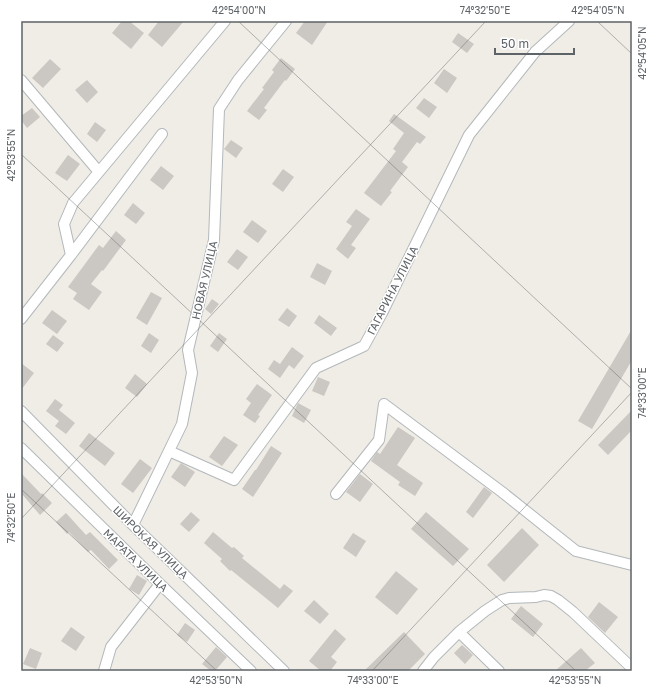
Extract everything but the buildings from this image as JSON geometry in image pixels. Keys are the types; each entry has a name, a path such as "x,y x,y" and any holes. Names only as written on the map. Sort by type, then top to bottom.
{"street":[{"path":"71,255 64,224 73,203 225,21"},
{"name":"НОВАЯ УЛИЦА","path":"133,525 182,424 192,373 188,350 214,240 219,109 238,80 286,21"},
{"name":"ГАГАРИНА УЛИЦА","path":"169,451 234,480 316,368 364,346 382,313 468,135 535,52 569,21"},
{"path":"21,80 98,172"},
{"path":"21,319 162,134"},
{"path":"336,494 379,440 384,404 502,492 576,551 632,565"},
{"name":"ШИРОКАЯ УЛИЦА","path":"21,411 133,525 284,671"},
{"name":"МАРАТА УЛИЦА","path":"21,448 251,671"},
{"path":"104,671 111,647 160,584"},
{"path":"423,671 434,657 459,632 485,611 502,600 544,595 552,596 573,612 632,668"},
{"path":"459,632 499,671"}]}
